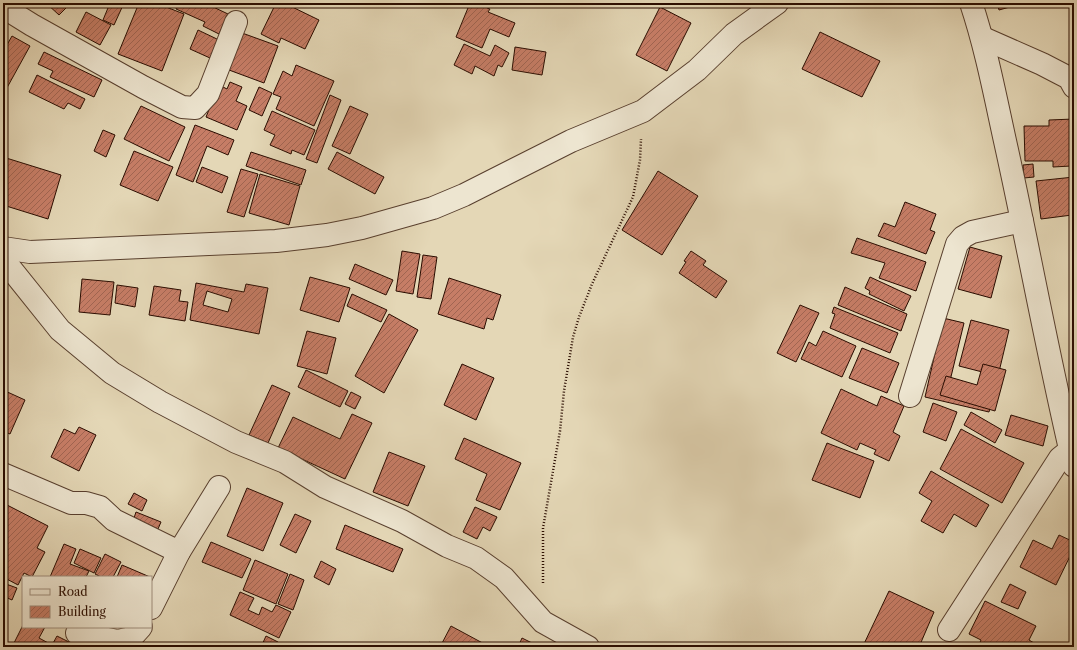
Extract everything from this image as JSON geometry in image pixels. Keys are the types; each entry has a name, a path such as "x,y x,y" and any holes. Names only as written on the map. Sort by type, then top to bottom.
{"street":[{"path":"3,248 30,252 276,241 327,235 362,228 399,218 464,195 571,141 643,111 697,70 734,34 777,3"},
{"path":"949,630 1060,458 1072,458 983,38 971,3"},
{"path":"3,7 38,28 182,107 195,108 208,94 236,22"},
{"path":"983,38 1042,64 1069,78 1074,87"},
{"path":"910,396 957,244 963,237 972,232 1022,221"},
{"path":"3,259 60,330 112,374 160,402 236,442 285,462 325,487 402,521 447,546 476,558 504,578 544,622 588,647"},
{"path":"3,474 71,503 86,503 100,506 119,523 179,552"},
{"path":"152,606 179,552 219,487"},
{"path":"77,634 118,641 131,638 140,628"}],"path":[{"path":"544,622 543,528 560,431 564,391 573,337 592,284 633,197 640,160 643,111"}],"building":[{"path":"46,3 71,3 59,15"},
{"path":"110,3 124,3 114,25 103,20"},
{"path":"139,3 156,3 184,14 162,71 118,54"},
{"path":"178,3 202,3 228,14 219,34 203,26 205,22 176,9"},
{"path":"276,3 284,3 319,20 305,49 281,38 279,43 261,34"},
{"path":"470,3 489,4 487,8 490,9 488,12 515,23 509,37 490,29 482,48 456,37"},
{"path":"997,3 1024,3 999,10"},
{"path":"660,7 691,23 667,71 636,55"},
{"path":"86,12 111,25 100,45 76,32"},
{"path":"198,30 219,40 210,58 190,49"},
{"path":"820,32 880,61 862,97 802,69"},
{"path":"242,33 278,46 264,83 229,70"},
{"path":"12,36 30,46 3,95 3,52"},
{"path":"464,44 490,56 495,45 509,53 502,67 498,65 494,76 475,66 472,74 454,65"},
{"path":"515,47 546,52 542,75 512,70"},
{"path":"44,52 102,80 94,97 50,77 53,71 38,64"},
{"path":"296,65 334,81 314,126 276,109 281,97 273,94 283,71 292,76"},
{"path":"37,75 85,99 80,109 68,103 64,109 29,92"},
{"path":"230,82 242,87 236,101 247,106 237,130 206,117 219,85 227,89"},
{"path":"259,87 272,93 262,116 249,110"},
{"path":"330,95 341,100 317,163 306,159"},
{"path":"141,106 185,127 169,161 124,139"},
{"path":"350,106 368,114 350,154 332,146"},
{"path":"272,111 315,130 304,155 292,150 291,154 270,145 275,135 264,130"},
{"path":"1074,119 1074,161 1071,161 1071,166 1053,167 1053,161 1025,161 1024,126 1049,126 1049,120"},
{"path":"195,125 234,140 228,155 207,146 193,182 176,175"},
{"path":"103,130 115,135 106,157 94,151"},
{"path":"134,151 173,167 158,201 120,185"},
{"path":"251,152 306,170 301,185 246,166"},
{"path":"337,152 384,177 375,194 328,169"},
{"path":"3,157 61,175 48,219 3,205"},
{"path":"1033,164 1034,177 1024,178 1023,165"},
{"path":"202,167 228,177 222,193 196,182"},
{"path":"241,169 258,174 244,217 227,212"},
{"path":"658,171 698,196 662,255 622,230"},
{"path":"260,174 300,186 289,225 249,213"},
{"path":"1074,177 1074,209 1071,209 1072,215 1041,219 1036,181"},
{"path":"905,202 936,214 930,230 935,232 926,254 878,236 884,223 895,227"},
{"path":"857,238 926,262 916,291 879,278 885,263 851,253"},
{"path":"970,247 1002,256 991,298 958,289"},
{"path":"402,251 420,254 413,294 396,291"},
{"path":"691,251 706,261 703,265 727,281 716,298 679,273 686,262 684,261"},
{"path":"423,255 437,257 431,299 417,297"},
{"path":"355,264 393,280 386,295 349,279"},
{"path":"310,277 350,288 339,322 300,310"},
{"path":"870,277 911,296 904,311 869,294 870,291 865,288"},
{"path":"449,278 501,295 493,320 487,318 484,329 438,314"},
{"path":"82,279 114,282 110,315 79,312"},
{"path":"196,283 244,292 246,284 268,288 259,334 190,320","holes":["207,291 232,299 228,312 203,305"]},
{"path":"117,285 138,288 135,307 115,303"},
{"path":"154,286 181,290 179,301 188,302 185,321 149,315"},
{"path":"845,287 907,314 901,331 838,305"},
{"path":"352,294 387,310 381,322 347,306"},
{"path":"800,305 819,313 796,362 777,353"},
{"path":"834,307 898,333 890,353 830,328 835,314 832,313"},
{"path":"389,314 418,330 384,393 355,376"},
{"path":"943,318 964,323 949,385 993,395 989,412 925,397"},
{"path":"971,320 1009,330 998,376 959,366"},
{"path":"307,331 336,338 327,374 297,366"},
{"path":"823,331 856,346 842,377 801,359 809,342 816,346"},
{"path":"862,348 899,363 887,393 849,378"},
{"path":"462,364 494,378 476,420 444,405"},
{"path":"983,364 1006,370 995,411 940,395 946,376 977,385"},
{"path":"306,370 348,391 340,407 298,387"},
{"path":"272,385 290,393 268,443 249,435"},
{"path":"841,389 877,406 881,396 904,406 893,432 900,436 889,461 874,454 876,450 860,443 857,450 821,433"},
{"path":"3,390 25,400 10,434 3,431"},
{"path":"351,392 361,397 355,409 345,404"},
{"path":"933,403 957,412 946,441 923,432"},
{"path":"971,412 1002,430 995,443 964,425"},
{"path":"352,414 372,423 345,479 278,448 293,417 340,439"},
{"path":"1011,415 1048,426 1043,446 1005,435"},
{"path":"79,427 96,435 79,471 51,457 64,429 75,434"},
{"path":"961,429 1024,463 1002,503 940,469"},
{"path":"464,438 521,463 500,510 476,500 487,474 455,459"},
{"path":"827,443 874,461 860,498 812,480"},
{"path":"389,452 425,466 408,506 373,492"},
{"path":"931,471 989,505 976,527 954,514 943,533 921,521 932,501 919,493"},
{"path":"247,488 283,503 263,551 227,536"},
{"path":"134,493 147,500 142,511 128,504"},
{"path":"7,505 48,526 37,548 45,552 33,576 24,573 18,585 3,577 3,513"},
{"path":"475,507 497,517 490,531 483,527 477,539 463,532"},
{"path":"136,512 161,522 155,536 131,527"},
{"path":"295,514 311,521 296,553 280,545"},
{"path":"345,525 403,549 393,572 336,549"},
{"path":"1059,535 1074,542 1074,548 1056,585 1020,567 1033,540 1052,549"},
{"path":"211,542 251,559 242,578 202,562"},
{"path":"64,544 76,549 70,564 89,571 86,576 50,576"},
{"path":"80,549 101,558 94,573 74,563"},
{"path":"105,554 121,562 114,576 99,576 95,574"},
{"path":"255,560 288,574 276,604 243,590"},
{"path":"321,561 336,569 329,585 314,577"},
{"path":"122,565 148,576 117,576"},
{"path":"290,574 304,580 293,610 278,604"},
{"path":"6,584 17,588 12,600 3,596 3,590"},
{"path":"1010,584 1026,592 1018,609 1001,602"},
{"path":"889,591 934,612 919,647 863,646"},
{"path":"240,592 254,598 248,610 259,615 262,607 272,612 276,605 291,612 279,638 230,615"},
{"path":"985,601 1036,626 1029,640 1034,643 1032,647 978,647 981,640 969,634"},
{"path":"451,626 490,647 440,647"},
{"path":"22,627 44,628 39,638 52,645 57,636 79,647 12,647"},
{"path":"266,636 278,642 275,647 261,647"},
{"path":"522,638 540,647 518,647"},
{"path":"429,642 438,647 426,647"}]}
